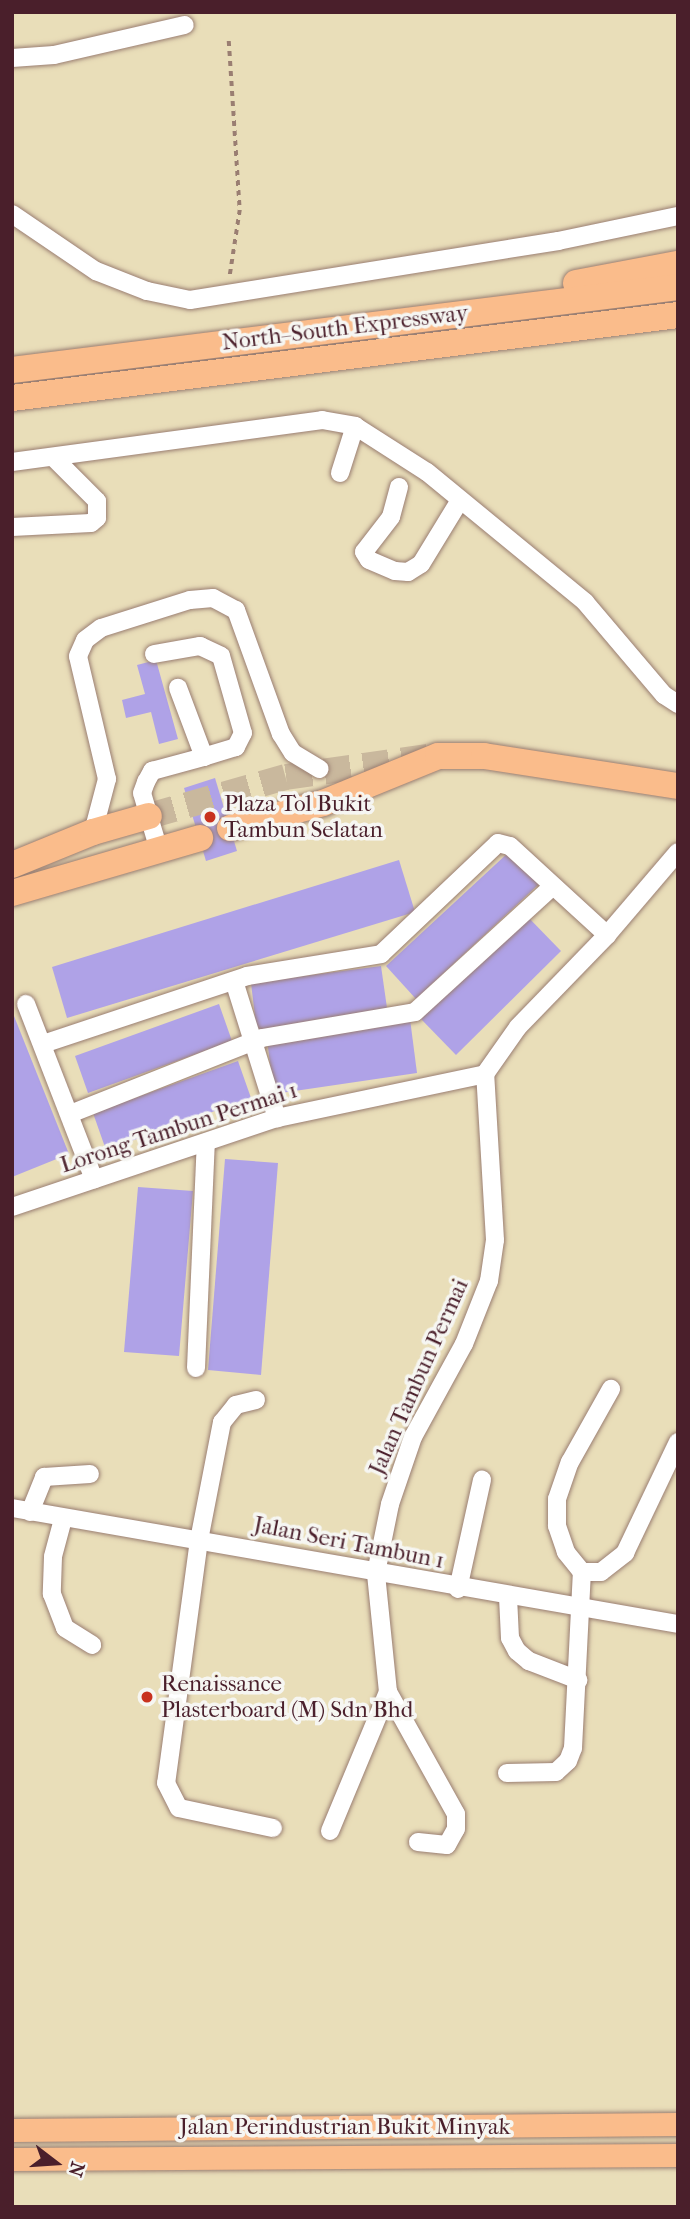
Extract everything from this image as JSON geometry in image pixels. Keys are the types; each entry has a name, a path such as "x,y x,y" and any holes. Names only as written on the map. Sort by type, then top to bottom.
{"highway":[{"path":"470,312 581,282 678,264"},
{"name":"North–South Expressway","path":"12,370 678,287"},
{"name":"North–South Expressway","path":"12,398 678,315"},
{"path":"230,828 323,803 438,755 496,757 678,786"},
{"path":"12,865 93,832 149,816"},
{"path":"12,893 158,847 200,838"}],"main road":[{"name":"Jalan Perindustrian Bukit Minyak","path":"12,2130 678,2124"},
{"name":"Jalan Perindustrian Bukit Minyak","path":"12,2159 678,2155"}],"street":[{"path":"12,58 54,55 185,25"},
{"path":"12,214 96,271 147,291 190,300 226,291 558,240 678,216"},
{"path":"12,462 323,420 355,426 402,453 585,602 664,695 678,704"},
{"path":"340,473 355,426"},
{"path":"12,527 91,523 97,518 97,501 53,457"},
{"path":"400,487 391,517 363,552 369,560 394,571 408,572 421,564 460,500"},
{"path":"93,832 107,779 78,656 85,640 101,628 190,600 213,598 236,610 281,734 293,753 320,769"},
{"path":"154,654 200,646 221,656 243,733 236,747 152,771 142,793 158,847"},
{"path":"178,688 204,757"},
{"path":"43,1044 234,981 382,954 498,843 510,846 551,888 607,935"},
{"path":"485,1074 518,1027 607,935 678,852"},
{"path":"70,1114 254,1042 415,1013 551,888"},
{"path":"234,981 277,1118"},
{"path":"26,1004 94,1179"},
{"name":"Lorong Tambun Permai 1","path":"12,1208 277,1118 485,1074"},
{"name":"Jalan Tambun Permai","path":"388,1692 376,1573 390,1504 414,1437 464,1343 489,1281 495,1240 485,1074"},
{"path":"196,1368 206,1143"},
{"path":"508,1773 556,1772 568,1761 576,1731 578,1606 582,1572 566,1552 557,1526 557,1499 570,1462 611,1389"},
{"path":"256,1400 236,1405 222,1422 199,1540 166,1783 179,1808 273,1828"},
{"path":"582,1572 601,1572 625,1553 678,1442"},
{"path":"21,1510 44,1477 90,1474"},
{"path":"458,1589 482,1480"},
{"name":"Jalan Seri Tambun 1","path":"21,1510 199,1540 458,1589 677,1622"},
{"path":"64,1519 53,1558 52,1594 65,1628 92,1645"},
{"path":"508,1597 510,1638 517,1651 529,1661 578,1680"},
{"path":"330,1831 388,1692"},
{"path":"388,1692 456,1814 456,1829 447,1845 418,1842"}],"path":[{"path":"226,291 240,221 229,41"}],"building":[{"path":"156,660 178,739 159,744 151,712 126,718 122,700 145,694 137,665"},
{"name":"Plaza Tol Bukit Tambun Selatan","path":"215,778 237,851 206,861 184,788"},
{"path":"510,851 540,883 416,999 386,966"},
{"path":"399,860 415,912 67,1018 52,967"},
{"path":"526,915 561,951 456,1055 421,1019"},
{"path":"381,966 388,1015 257,1033 251,983"},
{"path":"219,1004 232,1041 88,1093 75,1056"},
{"path":"12,1011 69,1154 12,1177"},
{"path":"410,1019 417,1073 274,1094 267,1040"},
{"path":"238,1061 251,1098 106,1150 93,1113"},
{"path":"225,1159 278,1163 261,1375 208,1370"},
{"path":"138,1187 193,1191 179,1356 124,1352"}],"tunnel":[{"path":"149,816 286,777 434,756"}],"place":[{"name":"Plaza Tol Bukit Tambun Selatan","path":"210,817"},
{"name":"Renaissance Plasterboard (M) Sdn Bhd","path":"147,1697"}]}
